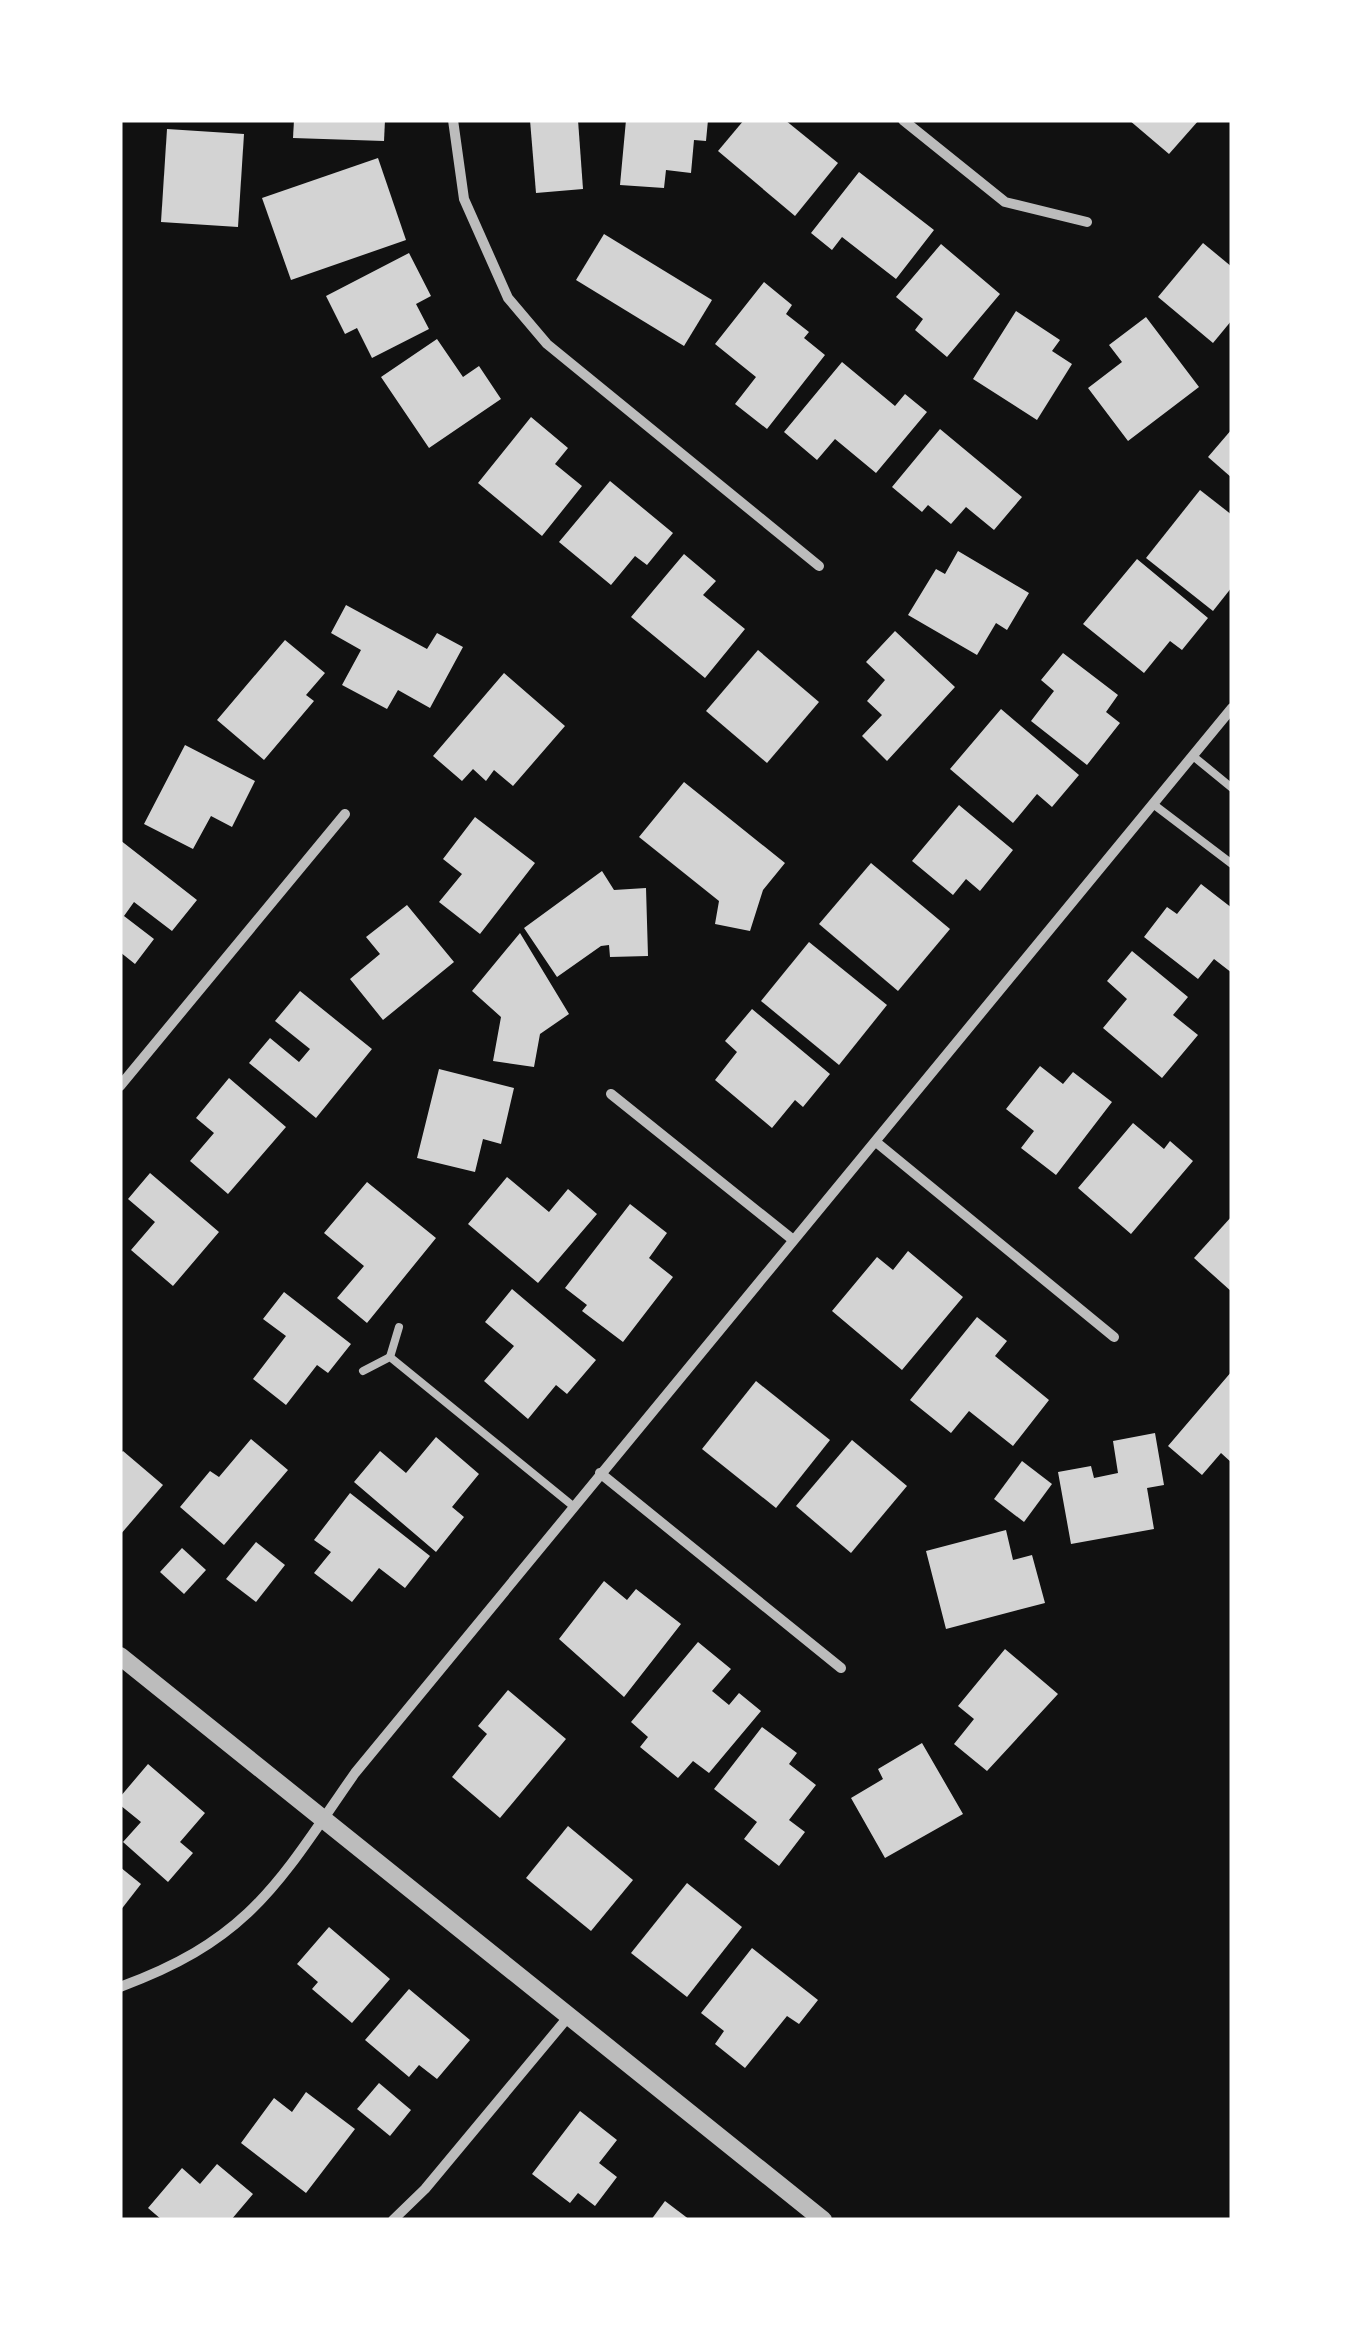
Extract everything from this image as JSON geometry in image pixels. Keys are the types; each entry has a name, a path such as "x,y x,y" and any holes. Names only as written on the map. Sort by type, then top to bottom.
{"street":[{"path":"453,120 464,200 508,298 547,344 820,566"},
{"path":"903,120 1005,202 1087,222"},
{"path":"120,1987 176,1966 233,1930 296,1860 355,1774 1232,708"},
{"path":"120,1086 345,814"},
{"path":"611,1094 792,1240"},
{"path":"876,1142 1114,1337"},
{"path":"600,1473 842,1668"},
{"path":"120,1656 822,2220"},
{"path":"393,2220 425,2189 569,2016"}],"lane":[{"path":"1193,756 1232,788"},
{"path":"1153,804 1232,864"},
{"path":"363,1371 390,1357 399,1327"},
{"path":"390,1357 573,1506"}],"building":[{"path":"294,120 385,120 384,141 293,138"},
{"path":"530,120 578,120 583,189 536,193"},
{"path":"626,120 708,120 706,141 694,140 691,173 666,170 664,188 620,185"},
{"path":"744,120 785,120 838,163 795,216 718,151"},
{"path":"1129,120 1199,120 1169,154"},
{"path":"167,129 244,134 238,227 161,222"},
{"path":"378,158 406,240 291,280 262,198"},
{"path":"859,172 934,230 896,279 842,237 832,250 811,233"},
{"path":"604,234 712,300 684,346 576,280"},
{"path":"1203,243 1232,267 1232,320 1213,343 1158,297"},
{"path":"941,244 1000,294 947,357 915,330 923,319 896,297"},
{"path":"409,253 431,296 416,304 429,329 372,358 357,328 345,334 326,296"},
{"path":"764,282 792,305 786,314 809,332 804,338 825,355 767,429 735,404 756,377 715,344"},
{"path":"1016,311 1060,340 1052,351 1072,364 1037,420 973,379"},
{"path":"1146,317 1199,387 1128,441 1088,388 1122,362 1109,345"},
{"path":"437,339 463,377 479,366 501,399 429,448 381,377"},
{"path":"842,362 895,406 905,394 927,412 876,473 835,439 817,460 784,432"},
{"path":"531,417 568,448 555,464 582,486 542,536 478,483"},
{"path":"940,429 1022,497 994,530 966,507 951,524 928,505 922,512 892,487"},
{"path":"1232,429 1232,478 1208,457"},
{"path":"610,481 673,533 647,565 635,556 611,585 559,542"},
{"path":"1200,490 1232,515 1232,587 1213,611 1146,558"},
{"path":"958,551 1029,593 1007,630 996,623 977,655 908,615 936,569 945,574"},
{"path":"684,554 716,581 703,595 745,629 705,678 631,617"},
{"path":"1137,559 1208,618 1182,650 1170,641 1144,673 1083,624"},
{"path":"346,605 427,649 437,633 463,647 430,708 398,690 387,709 342,685 361,650 331,633"},
{"path":"895,631 955,687 887,761 862,736 882,715 867,701 885,680 866,662"},
{"path":"285,640 325,673 306,695 314,701 264,760 217,720"},
{"path":"758,650 819,702 767,763 706,711"},
{"path":"1063,653 1118,695 1106,712 1120,723 1087,765 1031,721 1054,691 1041,680"},
{"path":"504,673 565,726 513,786 494,770 486,781 473,769 462,781 433,756"},
{"path":"1001,709 1079,775 1052,807 1037,794 1013,823 950,769"},
{"path":"185,745 255,781 232,827 211,816 193,849 144,824"},
{"path":"684,782 785,863 763,890 750,931 715,924 719,901 639,837"},
{"path":"959,805 1013,850 980,891 966,879 953,895 912,861"},
{"path":"475,817 535,863 480,934 439,902 462,874 443,859"},
{"path":"120,840 197,900 172,931 134,902 124,916 154,939 135,964 120,952"},
{"path":"871,863 950,929 898,991 819,924"},
{"path":"602,871 614,890 646,888 648,956 610,957 609,945 601,946 557,977 524,928"},
{"path":"1201,884 1232,908 1232,973 1214,959 1198,979 1144,937 1167,907 1177,914"},
{"path":"407,905 454,962 383,1020 350,979 380,954 366,937"},
{"path":"520,933 569,1014 540,1034 534,1067 493,1061 501,1017 472,991"},
{"path":"809,942 887,1005 839,1065 761,1001"},
{"path":"1132,951 1188,997 1173,1015 1198,1035 1162,1078 1103,1028 1127,999 1107,981"},
{"path":"300,991 372,1049 316,1118 249,1063 270,1038 299,1062 310,1049 275,1021"},
{"path":"752,1009 830,1074 803,1107 795,1100 772,1128 715,1080 737,1052 725,1041"},
{"path":"1040,1066 1063,1084 1073,1072 1112,1102 1056,1175 1021,1148 1034,1131 1006,1109"},
{"path":"439,1069 514,1088 501,1144 483,1139 475,1172 417,1158"},
{"path":"229,1078 286,1127 228,1194 190,1161 214,1133 196,1118"},
{"path":"1133,1123 1164,1149 1170,1141 1193,1161 1131,1234 1078,1188"},
{"path":"150,1173 219,1232 173,1286 131,1250 155,1222 128,1199"},
{"path":"507,1177 549,1212 568,1189 597,1214 538,1283 468,1224"},
{"path":"367,1182 436,1238 367,1323 337,1298 364,1266 324,1233"},
{"path":"630,1204 667,1233 649,1258 673,1277 623,1342 582,1311 587,1305 565,1288"},
{"path":"1232,1216 1232,1292 1194,1258"},
{"path":"908,1251 963,1297 902,1370 832,1311 877,1257 893,1270"},
{"path":"512,1289 596,1360 567,1394 556,1385 528,1419 484,1381 514,1346 485,1322"},
{"path":"284,1292 351,1344 328,1373 317,1365 286,1405 253,1379 286,1336 263,1319"},
{"path":"977,1317 1007,1341 995,1356 1049,1400 1013,1446 969,1411 951,1433 910,1400"},
{"path":"1232,1371 1232,1463 1221,1453 1202,1475 1168,1446"},
{"path":"756,1381 830,1440 776,1508 702,1449"},
{"path":"1155,1433 1164,1485 1147,1488 1154,1529 1071,1544 1058,1472 1091,1466 1094,1478 1118,1473 1113,1441"},
{"path":"436,1437 479,1474 452,1507 464,1517 436,1552 354,1482 380,1451 406,1473"},
{"path":"251,1439 288,1470 224,1545 180,1507 210,1471 219,1477"},
{"path":"852,1440 907,1486 851,1553 796,1506"},
{"path":"123,1451 163,1485 120,1535 120,1454"},
{"path":"1022,1461 1052,1484 1024,1522 994,1499"},
{"path":"350,1493 430,1556 405,1588 379,1568 352,1602 314,1573 331,1552 314,1540"},
{"path":"1006,1530 1013,1560 1032,1555 1045,1603 946,1629 926,1551"},
{"path":"256,1542 285,1565 256,1602 226,1579"},
{"path":"182,1548 206,1570 184,1594 160,1572"},
{"path":"604,1581 627,1600 636,1589 681,1624 624,1697 559,1639"},
{"path":"698,1642 731,1669 712,1691 729,1705 739,1693 761,1711 709,1773 693,1761 678,1778 640,1747 648,1737 631,1722"},
{"path":"1005,1649 1058,1694 987,1771 954,1744 974,1719 958,1706"},
{"path":"508,1690 566,1739 500,1818 452,1777 487,1734 478,1726"},
{"path":"762,1727 797,1753 789,1764 816,1785 789,1820 805,1832 779,1866 744,1839 757,1822 714,1789"},
{"path":"922,1743 963,1814 885,1858 851,1798 883,1779 878,1769"},
{"path":"148,1764 205,1813 180,1842 193,1853 168,1882 123,1842 141,1822 120,1805 120,1797"},
{"path":"568,1826 633,1880 591,1931 526,1878"},
{"path":"120,1867 141,1884 120,1911"},
{"path":"687,1883 742,1927 687,1997 631,1953"},
{"path":"329,1927 390,1979 352,2023 312,1989 318,1982 297,1964"},
{"path":"752,1948 818,2000 799,2024 787,2016 745,2068 715,2044 724,2031 701,2013"},
{"path":"409,1989 470,2040 437,2079 419,2065 409,2077 365,2040"},
{"path":"379,2083 411,2110 390,2136 357,2109"},
{"path":"306,2092 355,2129 306,2193 241,2143 274,2098 292,2112"},
{"path":"580,2111 617,2140 599,2163 617,2177 595,2206 578,2193 570,2203 532,2174"},
{"path":"217,2164 253,2194 231,2220 162,2220 148,2208 182,2168 200,2184"},
{"path":"665,2201 690,2220 651,2220"}]}
